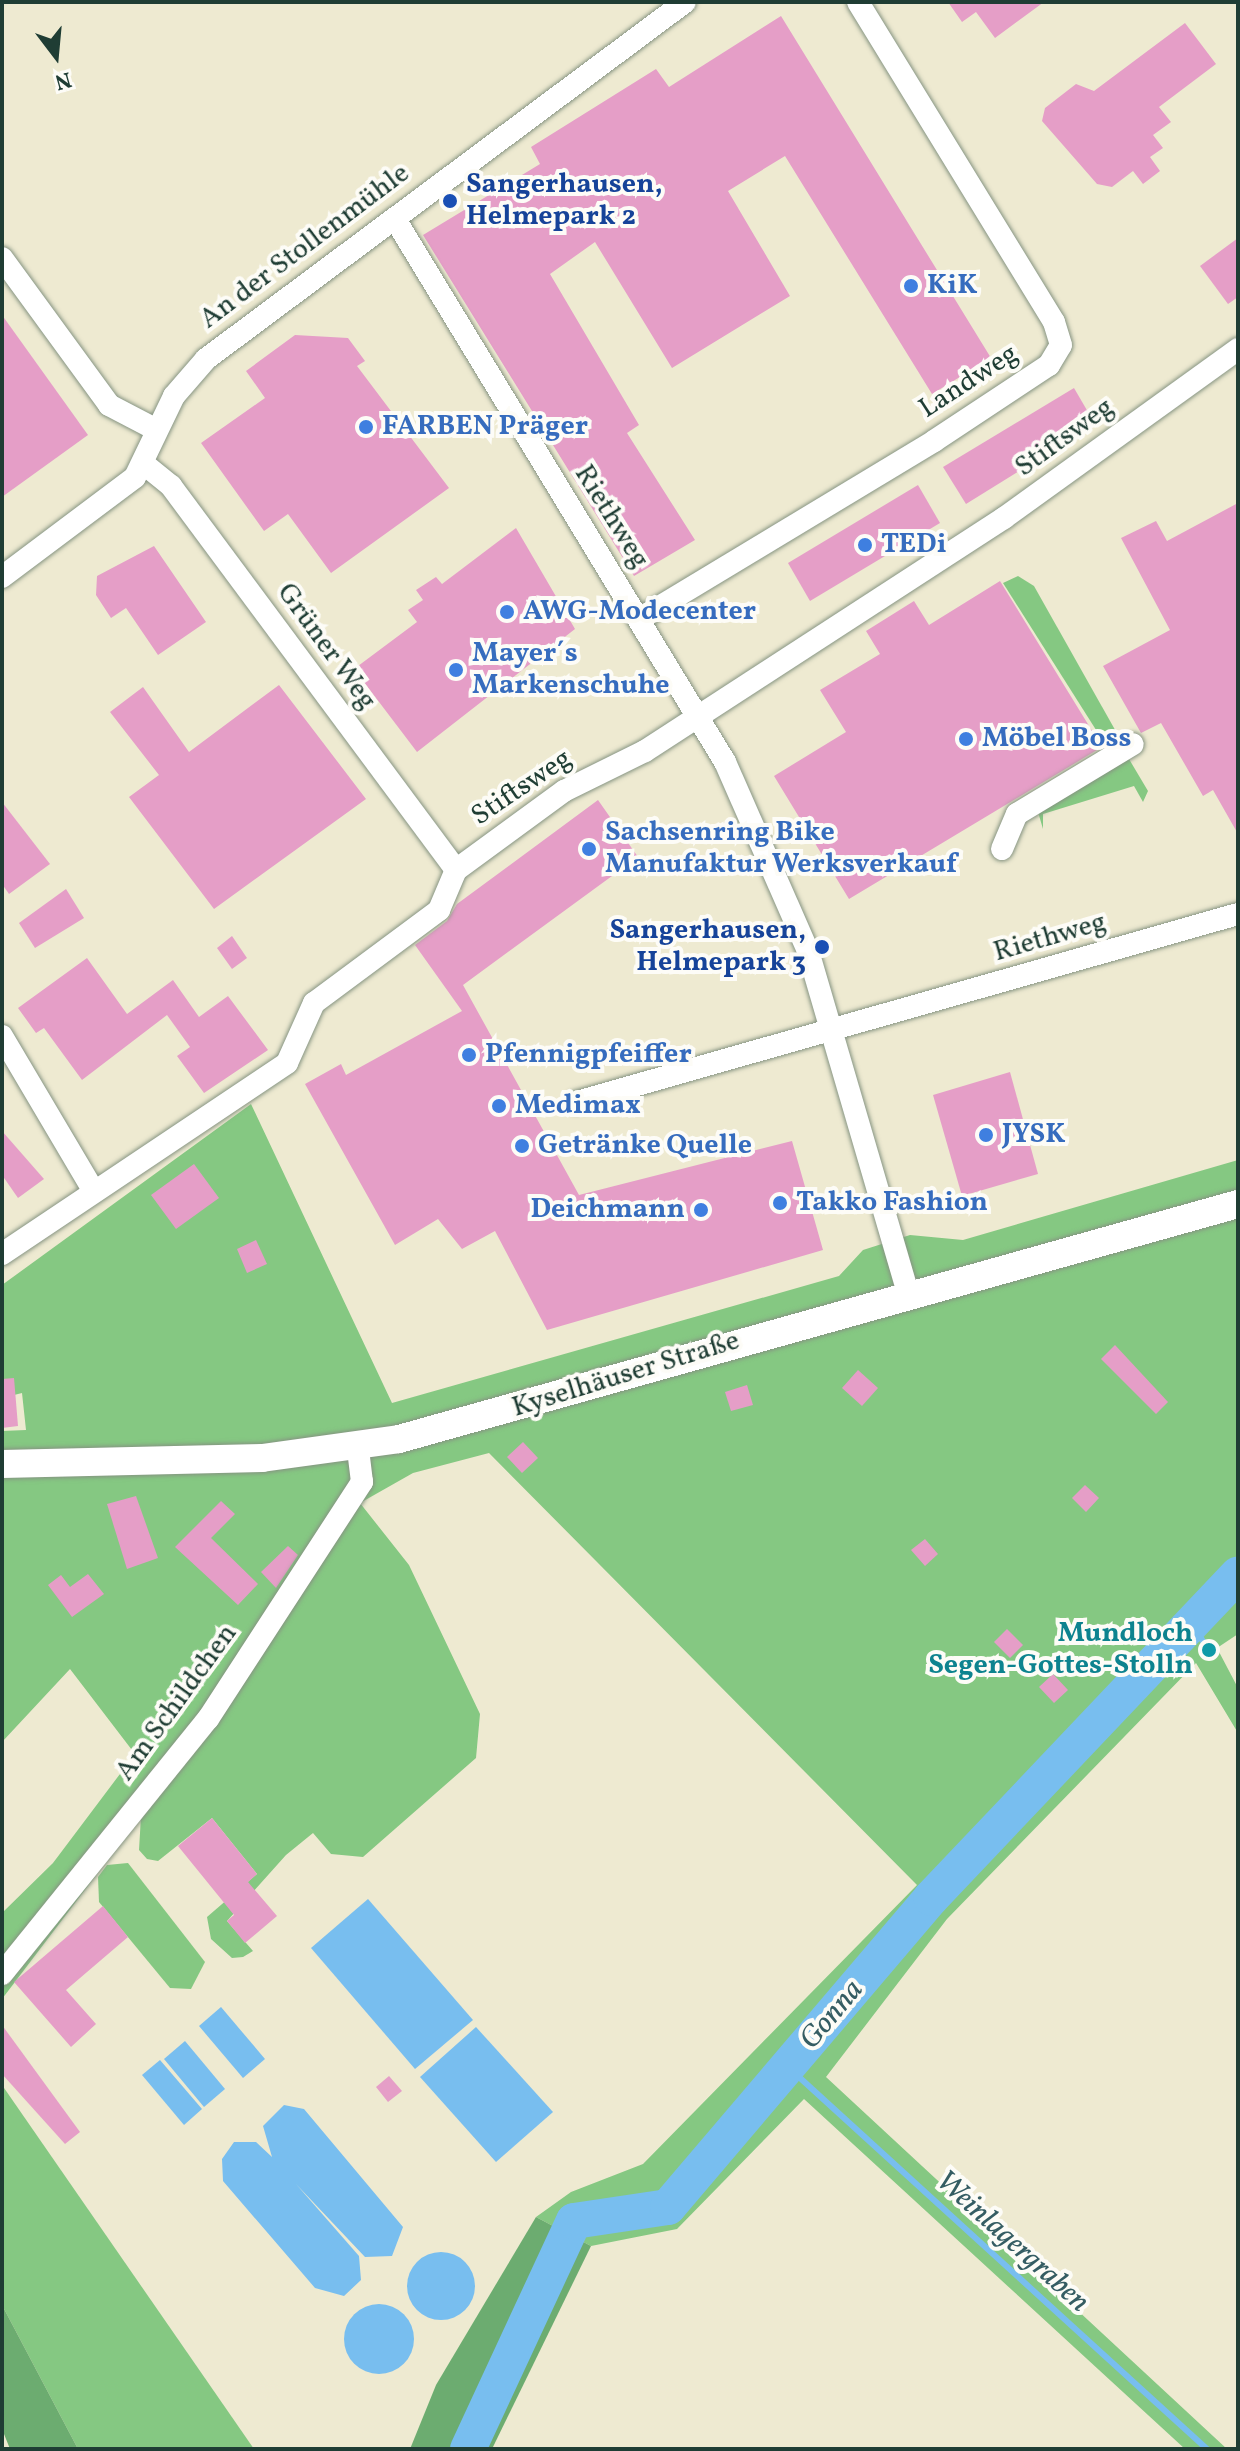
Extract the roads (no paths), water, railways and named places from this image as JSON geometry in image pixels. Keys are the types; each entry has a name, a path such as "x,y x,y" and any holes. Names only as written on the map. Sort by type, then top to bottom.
{"main road":[{"name":"Kyselhäuser Straße","path":"2,1464 217,1461 358,1447 908,1292 1238,1204"}],"street":[{"name":"An der Stollenmühle","path":"2,577 124,487 144,464 174,396 206,359 685,2"},
{"name":"Landweg","path":"641,618 934,441 1049,365 1061,345 1054,322 858,2"},
{"name":"Riethweg","path":"395,219 698,715 796,920 833,1031 908,1292"},
{"path":"2,258 109,405 157,430"},
{"name":"Stiftsweg","path":"456,870 564,791 698,715 1027,503 1238,349"},
{"name":"Grüner Weg","path":"144,464 171,486 456,870"},
{"path":"1002,849 1017,814 1133,744"},
{"path":"2,1254 92,1188 287,1063 314,1003 439,910 456,870"},
{"name":"Riethweg","path":"577,1102 1238,914"},
{"path":"5,1050 92,1188"},
{"name":"Am Schildchen","path":"2,1974 208,1719 362,1482 358,1447"}],"water":[{"path":"368,1899 473,2020 415,2069 311,1948"},
{"path":"221,2007 265,2059 243,2078 199,2026"},
{"path":"476,2027 553,2112 496,2162 420,2077"},
{"path":"185,2041 225,2089 204,2107 164,2059"},
{"path":"160,2060 202,2109 184,2125 142,2075"},
{"path":"284,2105 304,2109 403,2227 392,2256 365,2257 296,2184 359,2256 361,2280 344,2296 315,2288 223,2181 222,2159 234,2142 256,2142 272,2157 263,2126"},
{"path":"441,2252 465,2262 475,2286 465,2310 441,2320 417,2310 407,2286 417,2262"},
{"path":"379,2304 404,2314 414,2339 404,2364 379,2374 354,2364 344,2339 354,2314"}],"waterway":[{"name":"Gonna","path":"468,2449 574,2221 668,2207 931,1898 1238,1575"},
{"path":"1191,1622 1207,1648"},
{"name":"Weinlagergraben","path":"788,2067 1207,2449"}],"place":[{"name":"Sangerhausen, Helmepark 2","path":"450,201"},
{"name":"KiK","path":"911,286"},
{"name":"FARBEN Präger","path":"366,427"},
{"name":"TEDi","path":"865,545"},
{"name":"AWG-Modecenter","path":"507,612"},
{"name":"Mayer´s Markenschuhe","path":"456,670"},
{"name":"Möbel Boss","path":"966,739"},
{"name":"Sachsenring Bike Manufaktur Werksverkauf","path":"589,849"},
{"name":"Sangerhausen, Helmepark 3","path":"822,947"},
{"name":"Pfennigpfeiffer","path":"469,1055"},
{"name":"Medimax","path":"499,1106"},
{"name":"JYSK","path":"986,1135"},
{"name":"Getränke Quelle","path":"522,1146"},
{"name":"Takko Fashion","path":"780,1203"},
{"name":"Deichmann","path":"701,1210"},
{"name":"Mundloch Segen-Gottes-Stolln","path":"1209,1650"}]}
